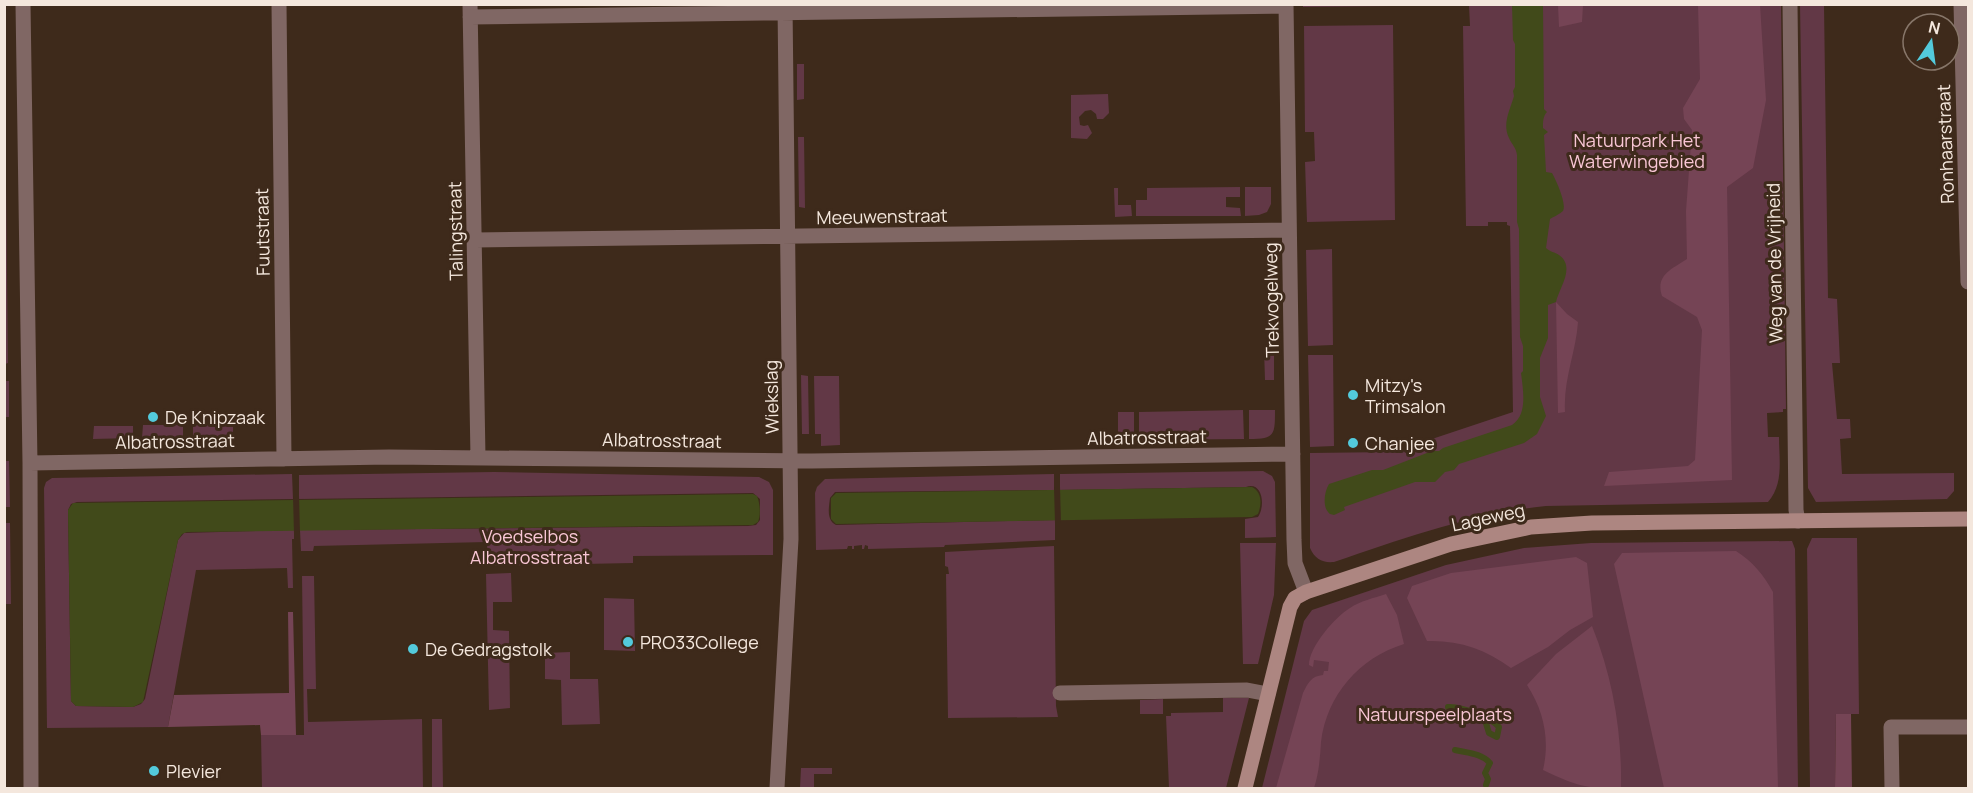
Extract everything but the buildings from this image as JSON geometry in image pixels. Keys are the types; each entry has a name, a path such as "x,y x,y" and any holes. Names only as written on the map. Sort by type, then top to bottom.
{"street":[{"path":"23,4 30,463 31,789"},
{"name":"Fuutstraat","path":"279,4 284,459"},
{"name":"Weg van de Vrijheid","path":"1790,4 1796,510 1798,521"},
{"name":"Ronhaarstraat","path":"1961,4 1968,282"},
{"path":"470,11 1286,5"},
{"name":"Trekvogelweg","path":"1286,5 1295,563 1306,592"},
{"name":"Wiekslag","path":"777,789 790,559 791,461 785,9"},
{"name":"Talingstraat","path":"470,11 478,457"},
{"name":"Meeuwenstraat","path":"475,240 1289,230"},
{"name":"Albatrosstraat","path":"30,463 478,457 791,461 1293,454"},
{"name":"Lageweg","path":"1306,592 1452,544 1531,527 1592,524 1968,519"},
{"path":"1245,789 1290,608 1295,598 1306,592"},
{"path":"1060,693 1239,690 1268,694"},
{"path":"1892,789 1891,728 1968,727"}],"green space":[{"path":"1303,4 1393,6 1303,7"},
{"name":"Natuurpark Het Waterwingebied","path":"1469,5 1781,5 1786,409 1783,409 1783,412 1767,413 1768,437 1779,437 1780,463 1779,480 1768,502 1546,506 1465,521 1334,562 1319,560 1312,552 1310,548 1310,453 1393,452 1513,412 1510,226 1507,222 1488,222 1488,226 1466,226 1463,26 1470,26"},
{"path":"1800,5 1824,5 1828,298 1837,299 1840,363 1832,363 1837,419 1850,419 1851,438 1840,439 1842,474 1954,473 1954,491 1947,499 1816,502 1808,488"},
{"path":"1393,25 1395,220 1307,222 1305,162 1315,161 1314,132 1305,132 1304,26"},
{"path":"797,64 804,64 804,99 797,100"},
{"path":"1108,94 1109,113 1103,119 1097,119 1096,114 1091,110 1085,111 1079,117 1080,125 1088,125 1092,133 1087,139 1071,138 1071,95"},
{"path":"5,95 8,363 4,364"},
{"path":"798,137 804,137 805,208 799,207"},
{"path":"1240,187 1240,197 1226,197 1226,207 1240,208 1241,216 1136,216 1136,200 1147,200 1147,188"},
{"path":"1245,187 1271,187 1271,204 1267,212 1245,216"},
{"path":"1114,188 1118,188 1118,205 1131,205 1132,216 1115,217"},
{"path":"1332,249 1333,345 1308,346 1306,250"},
{"path":"1264,349 1274,349 1274,380 1265,380"},
{"path":"1308,355 1333,355 1334,446 1310,447"},
{"path":"801,375 808,376 809,434 802,434"},
{"path":"814,376 839,376 840,445 821,446 821,434 815,434"},
{"path":"4,381 9,381 9,417 5,417"},
{"path":"1243,410 1244,439 1139,440 1139,412"},
{"path":"1249,410 1275,410 1275,425 1272,434 1264,438 1249,439"},
{"path":"1118,412 1134,412 1134,441 1118,441"},
{"path":"233,424 233,437 193,438 193,425"},
{"path":"143,425 183,425 183,438 142,438"},
{"path":"94,426 133,426 133,438 93,439"},
{"path":"5,461 9,461 10,507 5,507"},
{"path":"1263,471 1272,476 1275,482 1276,537 1245,538 1245,519 1258,517 1262,506 1261,495 1256,487 1060,490 1060,474"},
{"name":"Voedselbos Albatrosstraat","path":"494,472 759,477 769,482 773,490 773,555 633,556 633,563 488,566 487,542 314,546 313,551 301,551 300,530 748,526 756,525 760,520 760,499 753,493 299,499 299,475"},
{"path":"292,474 293,499 77,502 71,504 68,510 71,701 76,706 133,707 141,704 145,699 178,540 184,533 294,530 294,539 292,539 293,588 288,588 287,568 196,570 168,727 47,728 44,488 46,482 52,478"},
{"path":"1054,474 1054,490 835,492 830,498 829,513 836,525 1055,520 1055,540 868,549 865,545 862,549 862,545 854,546 854,549 848,546 847,549 816,550 815,493 817,487 825,479"},
{"path":"4,519 5,523 10,523 11,604 5,604"},
{"path":"1812,538 1857,538 1859,714 1836,714 1835,788 1810,788 1807,549"},
{"name":"Natuurspeelplaats","path":"1792,541 1795,549 1798,788 1262,788 1304,621 1312,610 1446,565 1524,548 1591,543"},
{"path":"1240,543 1276,543 1274,595 1258,664 1243,664"},
{"path":"1054,546 1058,717 948,718 946,574 949,574 948,567 945,566 945,552"},
{"path":"511,573 512,602 493,602 493,630 509,631 510,708 489,710 486,574"},
{"path":"302,576 314,576 316,689 307,689 308,722 422,719 423,788 262,788 261,735 304,735"},
{"path":"604,598 634,599 635,651 604,650"},
{"path":"570,652 570,679 598,679 600,724 562,725 561,680 545,679 545,653"},
{"path":"1223,698 1249,698 1226,788 1169,788 1166,716 1171,716 1171,713 1223,712"},
{"path":"1163,699 1163,714 1140,714 1140,700"},
{"path":"432,719 442,719 443,788 432,788"},
{"path":"801,768 832,768 832,774 814,774 814,788 800,788"}],"shaded area":[{"path":"1512,5 1543,5 1544,109 1547,112 1543,128 1548,132 1544,135 1546,172 1552,173 1564,203 1563,211 1550,219 1546,248 1564,260 1566,271 1556,302 1548,305 1548,338 1540,358 1540,397 1546,416 1537,434 1524,443 1459,464 1454,470 1445,472 1435,482 1415,482 1344,507 1345,510 1334,515 1330,514 1327,511 1325,500 1329,484 1372,470 1383,470 1432,451 1439,451 1512,425 1520,415 1523,402 1521,373 1523,371 1523,346 1520,337 1517,155 1506,128 1515,87"},
{"path":"1558,5 1583,5 1582,22 1559,27"},
{"path":"1698,5 1760,5 1766,100 1753,168 1727,187 1732,480 1604,486 1609,472 1688,466 1695,460 1702,330 1697,317 1662,296 1660,289 1666,273 1687,259 1686,211 1692,130 1684,119 1683,108 1700,79"},
{"path":"1556,302 1578,322 1566,389 1565,412 1558,413"},
{"path":"1252,487 1258,492 1260,506 1258,514 1252,517 836,524 831,519 831,498 836,493"},
{"path":"753,494 757,496 760,513 758,522 753,525 187,532 182,534 178,540 143,702 133,707 76,706 71,701 68,510 73,503"},
{"path":"1736,551 1757,569 1773,592 1778,788 1664,788 1614,564 1622,553"},
{"path":"1576,557 1587,563 1593,617 1511,668 1471,647 1450,642 1427,641 1407,598 1412,586 1451,573"},
{"path":"1386,594 1397,615 1404,644 1373,659 1348,681 1338,694 1324,725 1314,788 1276,788 1303,693 1313,678 1328,671 1329,662 1314,660 1313,667 1309,665 1318,641 1344,612"},
{"path":"288,612 293,612 296,735 261,735 260,725 168,727 174,695 289,693"},
{"path":"1592,626 1606,665 1615,706 1620,746 1621,788 1580,785 1543,770 1546,748 1544,726 1538,705 1527,685 1556,654"},
{"path":"1836,714 1851,714 1852,788 1835,788"}],"pier":[{"path":"1054,487 1060,487 1061,523 1055,523"},
{"path":"293,496 299,496 300,533 294,533"}],"waterway":[{"path":"1448,707 1476,713 1490,720 1499,727 1497,737 1489,733 1485,720"},
{"path":"1455,750 1478,755 1490,763 1485,773 1488,779 1486,785"}],"place":[{"name":"Mitzy's Trimsalon","path":"1353,395"},
{"name":"De Knipzaak","path":"153,417"},
{"name":"Chanjee","path":"1353,443"},
{"name":"PRO33College","path":"628,642"},
{"name":"De Gedragstolk","path":"413,649"},
{"name":"Plevier","path":"154,771"}]}
